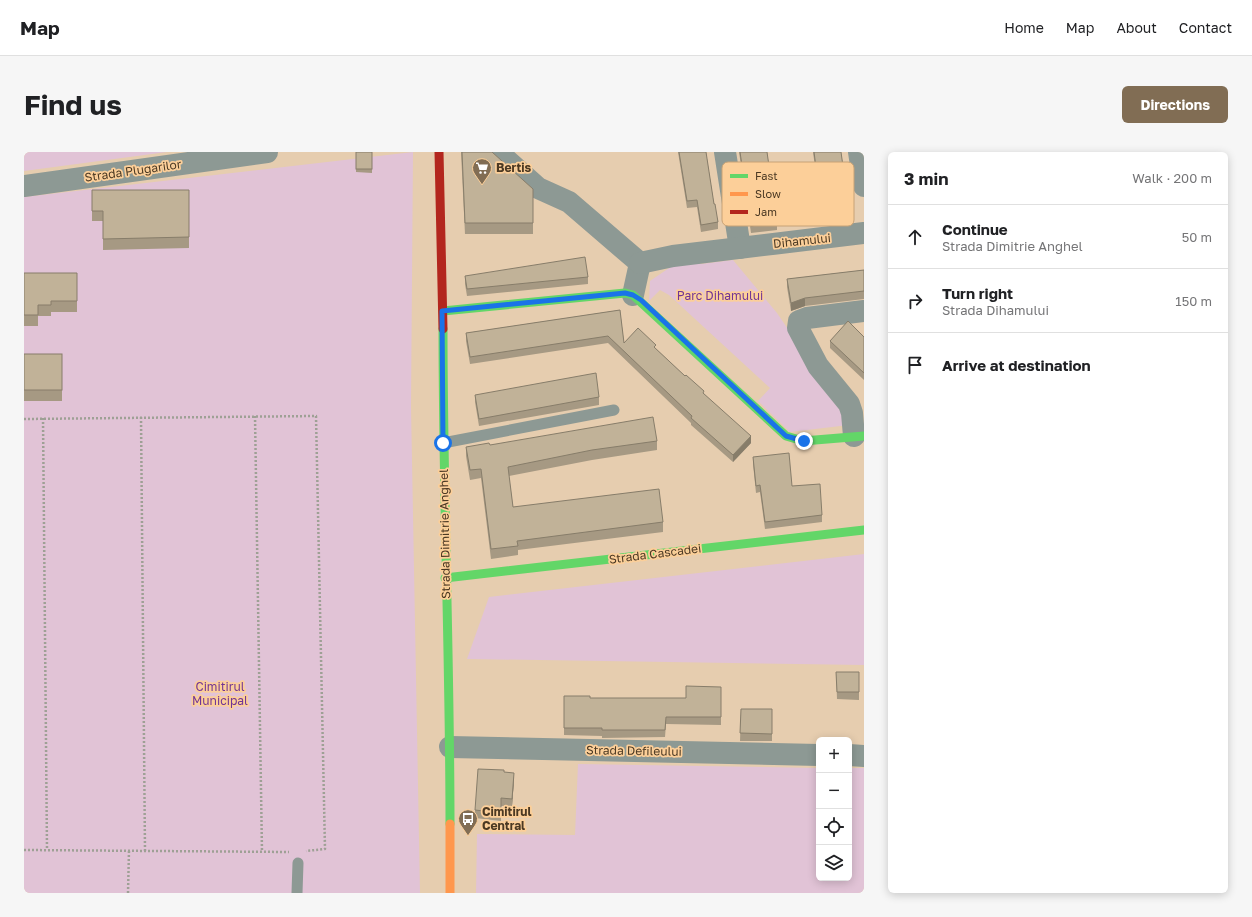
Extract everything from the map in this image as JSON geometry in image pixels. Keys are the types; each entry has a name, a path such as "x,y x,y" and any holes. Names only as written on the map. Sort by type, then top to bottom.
{"street":[{"name":"Strada Plugarilor","path":"24,186 267,152"},
{"name":"Strada Dimitrie Anghel","path":"439,152 445,578 450,747 450,893"},
{"path":"725,152 727,162"},
{"path":"859,152 864,186"},
{"path":"500,154 538,188 569,202 640,263 633,295"},
{"path":"737,226 740,248"},
{"name":"Dihamului","path":"640,263 673,256 864,233"},
{"path":"442,311 625,293 633,295 786,436 804,441 859,436 849,404 818,366 798,328 799,321 807,318 864,311"},
{"name":"Strada Cascadei","path":"445,578 864,530"},
{"name":"Strada Defileului","path":"450,747 816,755"},
{"path":"852,755 864,756"}],"lane":[{"path":"443,443 614,410"},
{"path":"297,893 298,857"}],"path":[{"path":"255,416 262,852"},
{"path":"24,419 316,416 325,849 298,857 262,852 24,850"},
{"path":"43,418 48,850"},
{"path":"141,418 145,850"},
{"path":"128,850 128,893"}],"green space":[{"path":"24,152 167,152 24,171"},
{"name":"Cimitirul Municipal","path":"413,152 411,407 420,893 24,893 24,197"},
{"name":"Parc Dihamului","path":"689,259 701,264 733,260 777,313 815,369 849,425 790,432 758,401 770,388 669,295 660,290 649,301 650,281 672,266"},
{"path":"864,554 864,665 467,659 489,597"},
{"path":"578,764 816,768 816,881 852,881 852,768 864,768 864,893 476,893 477,834 575,835"}],"building":[{"path":"356,152 372,152 372,169 356,169"},
{"path":"462,152 492,152 533,189 533,223 465,223"},
{"path":"679,152 706,152 718,222 701,225 697,200 687,201"},
{"path":"740,152 767,152 768,162 741,162"},
{"path":"814,152 841,152 842,162 815,162"},
{"path":"92,190 189,190 189,237 103,239 103,211 92,211"},
{"path":"585,257 588,277 467,289 465,276"},
{"path":"864,270 864,291 805,298 791,303 787,279"},
{"path":"24,273 77,273 77,301 51,301 51,305 38,305 38,315 24,315"},
{"path":"620,310 624,343 638,328 656,345 654,347 685,376 686,375 704,391 703,393 751,436 733,455 691,418 692,416 608,336 470,357 466,333"},
{"path":"848,321 864,337 864,373 830,341"},
{"path":"24,354 62,354 62,390 24,390"},
{"path":"596,373 599,397 479,419 475,395"},
{"path":"653,417 657,441 592,450 508,467 513,507 659,489 663,522 517,541 518,546 491,549 481,469 470,470 466,447 489,443 490,445"},
{"path":"789,453 792,486 820,484 822,515 765,522 760,485 756,486 753,457"},
{"path":"836,672 859,672 859,692 837,692"},
{"path":"686,686 721,687 721,717 666,717 665,730 602,730 602,728 564,728 564,696 590,696 590,698 686,698"},
{"path":"741,709 772,709 772,734 740,733"},
{"path":"478,769 504,770 504,772 514,773 512,799 501,798 501,813 475,810"}],"traffic: fast":[{"path":"443,311 625,293 633,295 786,436 803,441 864,436"},
{"path":"443,329 450,824"},
{"path":"445,578 864,530"}],"traffic: slow":[{"path":"450,824 450,893"}],"traffic: jam":[{"path":"439,152 443,329"}],"place":[{"name":"Bertis","path":"482,185"},
{"name":"Cimitirul Central","path":"468,836"}],"route":[{"path":"443,443 442,311 625,293 633,295 641,300 786,436 804,441"}]}
